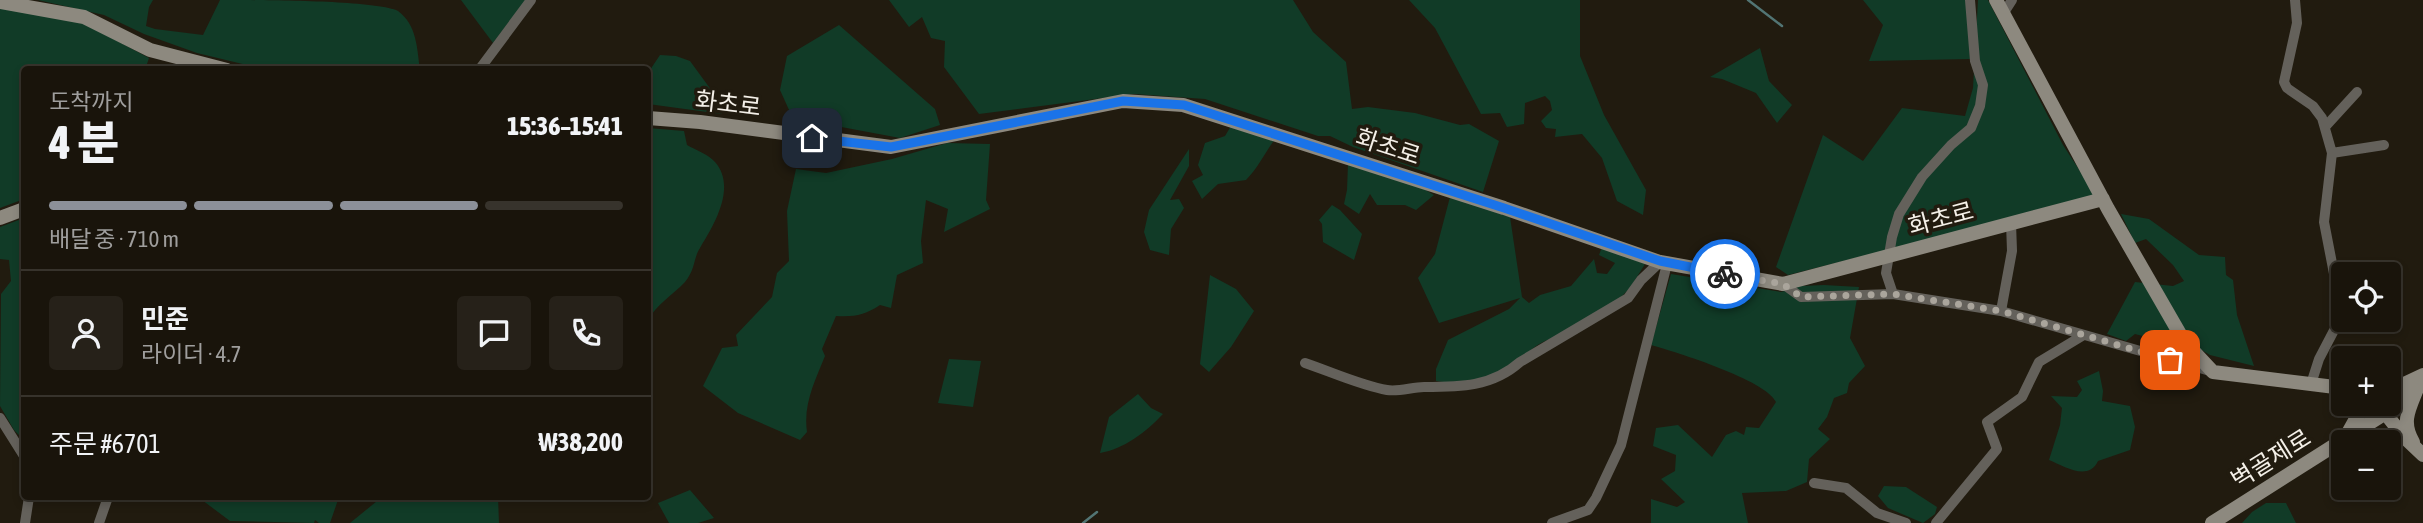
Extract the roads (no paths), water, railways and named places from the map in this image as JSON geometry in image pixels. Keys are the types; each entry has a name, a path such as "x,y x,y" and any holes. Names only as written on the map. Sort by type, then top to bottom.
{"street":[{"path":"482,66 531,0"},
{"path":"1893,294 1886,273 1899,214 1922,177 1951,145 1972,128 1980,106 1983,85 1975,61 1970,0"},
{"path":"1996,0 2103,199 2184,341 2213,372"},
{"path":"2003,14 2012,0"},
{"path":"2295,0 2297,23 2284,82 2287,88 2313,106 2322,118 2332,153 2324,222 2342,315 2319,359 2311,384"},
{"path":"0,2 84,16 150,50 212,66"},
{"path":"2325,127 2357,92"},
{"name":"화초로","path":"651,118 891,147 1123,101 1184,105 1663,262 1783,284 2103,199"},
{"path":"2332,153 2384,145"},
{"path":"0,218 21,210"},
{"path":"2001,311 2012,251 2011,223"},
{"path":"1305,363 1387,390 1449,388 1487,382 1506,375 1520,362 1628,298 1641,280 1663,262"},
{"path":"1552,523 1588,510 1621,445 1663,262"},
{"path":"1783,284 1801,297 1893,294 2001,311 2213,372 2331,386"},
{"path":"1936,523 1997,449 1987,422 2022,397 2039,362 2082,336"},
{"path":"2401,383 2423,366"},
{"path":"2401,385 2423,375"},
{"path":"2420,387 2406,421 2407,431 2421,454"},
{"name":"벽골제로","path":"2401,398 2420,387"},
{"name":"벽골제로","path":"2356,430 2373,416"},
{"path":"2389,416 2421,454"},
{"path":"0,418 21,451"},
{"name":"벽골제로","path":"2212,523 2331,448"},
{"path":"1814,484 1846,488 1877,513 1906,523"},
{"path":"26,523 29,500"},
{"path":"99,523 107,500"}],"waterway":[{"path":"1748,0 1782,26"},
{"path":"1083,523 1097,512"}]}
